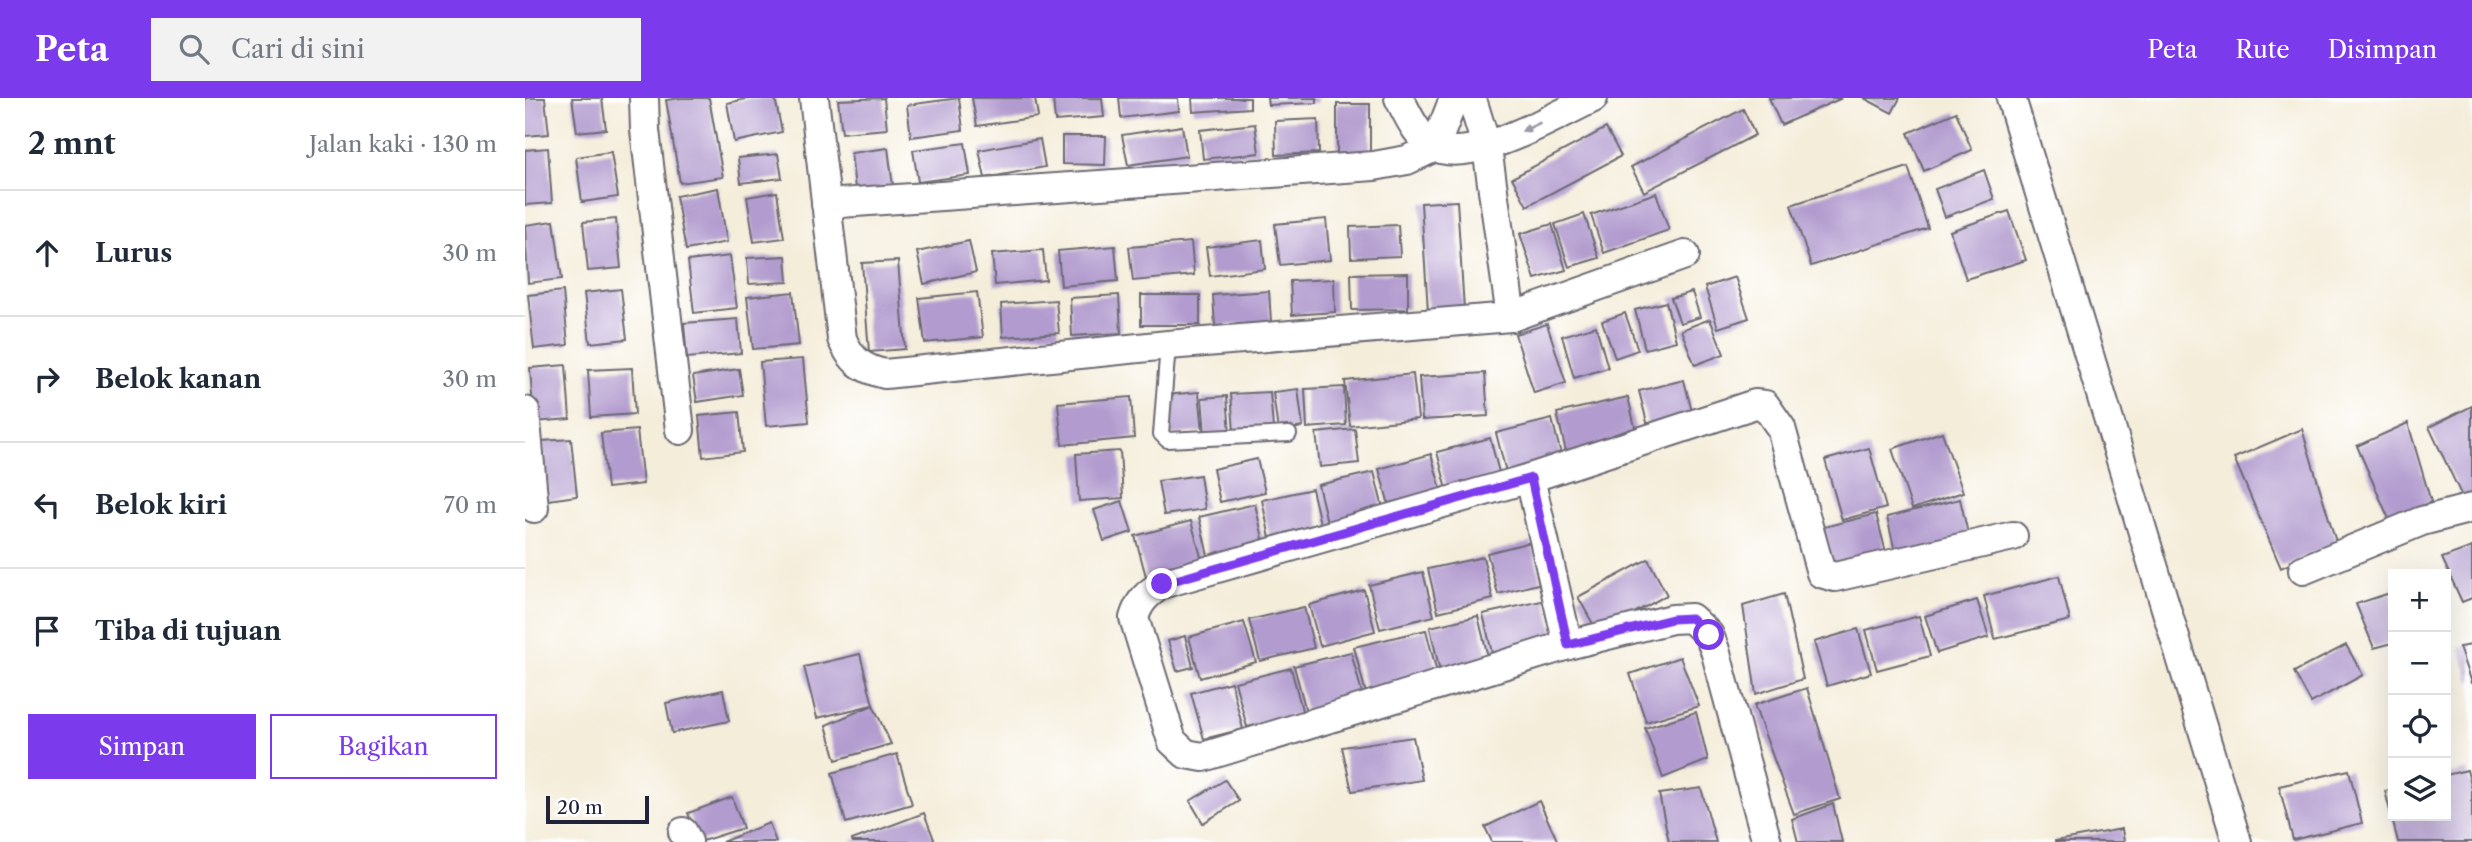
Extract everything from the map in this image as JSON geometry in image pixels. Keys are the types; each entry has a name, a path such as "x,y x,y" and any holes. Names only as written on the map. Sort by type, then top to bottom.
{"street":[{"path":"644,98 645,130 680,430"},
{"path":"814,98 842,339 849,354 858,364 885,374 1168,345 1511,317 1685,256"},
{"path":"1399,98 1414,125 1435,147 1452,150 1487,148 1593,98"},
{"path":"2011,98 2237,842"},
{"path":"826,204 1374,166 1407,160 1435,147 1464,102"},
{"path":"1464,102 1487,148 1511,317"},
{"path":"1767,842 1715,650 1699,623 1691,618 1672,619 1568,645 1203,757 1193,757 1172,741 1134,618 1138,605 1147,594 1162,584 1531,478 1755,404 1765,405 1781,428 1821,573 1835,577 2013,536"},
{"path":"525,411 534,508"},
{"path":"1531,478 1568,645"},
{"path":"2303,570 2422,521 2472,508"}],"lane":[{"path":"1168,345 1161,434 1167,440 1289,434"}],"building":[{"path":"525,98 545,98 549,134 525,136"},
{"path":"572,98 602,98 606,129 577,132"},
{"path":"709,98 723,177 680,183 666,100"},
{"path":"751,98 775,98 782,132 734,142 727,103"},
{"path":"884,98 887,129 842,133 838,100"},
{"path":"959,98 963,130 911,137 907,105"},
{"path":"972,98 1035,98 1038,117 977,126"},
{"path":"1053,98 1102,98 1104,117 1055,121"},
{"path":"1119,98 1178,98 1179,111 1121,118"},
{"path":"1192,98 1250,98 1250,108 1193,112"},
{"path":"1267,98 1317,98 1317,103 1268,105"},
{"path":"1769,98 1842,98 1781,125"},
{"path":"1864,98 1900,98 1892,113"},
{"path":"1337,104 1370,104 1370,160 1337,160"},
{"path":"1743,109 1755,135 1644,192 1631,167"},
{"path":"1956,112 1972,150 1924,171 1908,133"},
{"path":"1318,119 1319,153 1276,155 1275,121"},
{"path":"1255,124 1259,153 1203,159 1200,130"},
{"path":"1182,126 1187,156 1128,165 1122,135"},
{"path":"1606,128 1621,156 1527,206 1512,178"},
{"path":"1062,136 1106,136 1105,165 1062,164"},
{"path":"1040,139 1045,167 985,178 979,150"},
{"path":"965,143 970,175 918,182 913,150"},
{"path":"548,148 552,203 525,205 525,150"},
{"path":"888,148 894,194 856,197 851,153"},
{"path":"611,152 618,197 582,202 576,157"},
{"path":"778,154 782,178 741,183 738,158"},
{"path":"1908,167 1928,228 1811,266 1791,205"},
{"path":"1984,170 1994,199 1945,217 1935,189"},
{"path":"718,188 727,242 686,250 676,196"},
{"path":"777,192 784,238 754,242 747,197"},
{"path":"1656,193 1669,230 1604,253 1591,215"},
{"path":"1457,201 1464,309 1428,311 1421,203"},
{"path":"2009,211 2026,260 1966,279 1950,231"},
{"path":"1584,214 1599,258 1569,267 1555,224"},
{"path":"616,219 621,268 588,271 583,222"},
{"path":"1326,219 1330,260 1280,265 1275,224"},
{"path":"554,221 562,279 528,283 525,225"},
{"path":"1552,224 1566,270 1535,279 1520,234"},
{"path":"1398,225 1400,256 1351,258 1350,227"},
{"path":"1262,240 1265,269 1210,276 1206,247"},
{"path":"969,241 976,272 924,284 917,252"},
{"path":"1191,242 1194,275 1133,281 1129,247"},
{"path":"1115,246 1118,281 1061,286 1058,251"},
{"path":"1043,250 1046,280 995,285 992,254"},
{"path":"730,256 737,308 694,313 688,261"},
{"path":"786,256 788,282 749,284 747,258"},
{"path":"898,261 905,349 869,352 862,263"},
{"path":"1408,273 1408,309 1352,310 1351,274"},
{"path":"1735,277 1749,318 1718,328 1705,287"},
{"path":"1334,279 1335,312 1292,315 1290,281"},
{"path":"621,289 627,339 590,343 584,293"},
{"path":"563,291 568,345 534,349 528,295"},
{"path":"1269,291 1271,322 1215,326 1213,295"},
{"path":"793,292 799,345 753,349 747,297"},
{"path":"977,292 983,337 925,343 919,298"},
{"path":"1692,292 1700,317 1680,323 1671,298"},
{"path":"1119,295 1121,333 1072,336 1070,298"},
{"path":"1141,295 1200,295 1200,325 1141,325"},
{"path":"1056,300 1059,333 1003,337 1001,304"},
{"path":"1666,302 1676,341 1645,349 1635,310"},
{"path":"1625,313 1638,350 1615,358 1602,321"},
{"path":"738,319 741,353 687,358 684,323"},
{"path":"1710,319 1724,354 1695,365 1681,330"},
{"path":"1547,324 1566,383 1534,393 1515,334"},
{"path":"1596,326 1608,368 1574,378 1562,336"},
{"path":"803,359 809,422 766,426 760,362"},
{"path":"566,365 570,419 534,422 530,368"},
{"path":"632,368 635,414 591,417 588,370"},
{"path":"739,369 743,395 697,402 693,376"},
{"path":"1485,373 1488,416 1422,420 1419,377"},
{"path":"1413,374 1418,419 1350,426 1345,381"},
{"path":"1684,380 1695,424 1650,434 1639,391"},
{"path":"1344,387 1346,425 1307,428 1305,389"},
{"path":"1298,389 1303,427 1278,431 1273,392"},
{"path":"1199,392 1203,432 1169,435 1165,395"},
{"path":"1270,392 1273,428 1234,431 1231,394"},
{"path":"1227,396 1230,433 1205,435 1202,398"},
{"path":"1131,397 1134,438 1062,445 1058,403"},
{"path":"1628,397 1638,440 1567,456 1557,413"},
{"path":"2472,406 2472,502 2466,505 2429,427"},
{"path":"739,412 743,452 703,457 699,416"},
{"path":"1552,419 1563,462 1507,476 1496,433"},
{"path":"2408,423 2431,502 2389,519 2357,446"},
{"path":"1355,429 1359,463 1320,467 1316,433"},
{"path":"2302,429 2336,542 2281,568 2234,458"},
{"path":"637,430 643,484 607,488 601,433"},
{"path":"1942,432 1963,492 1912,509 1892,449"},
{"path":"1490,438 1501,480 1448,493 1437,452"},
{"path":"571,439 577,496 548,500 542,441"},
{"path":"1869,448 1886,508 1842,520 1825,460"},
{"path":"1120,451 1123,498 1079,501 1076,454"},
{"path":"1431,454 1443,497 1391,512 1379,469"},
{"path":"1257,459 1265,492 1220,502 1213,469"},
{"path":"1374,472 1384,512 1328,526 1318,485"},
{"path":"1200,475 1205,509 1164,515 1158,481"},
{"path":"1312,489 1322,532 1271,543 1262,500"},
{"path":"1960,499 1970,542 1897,560 1887,517"},
{"path":"1122,501 1132,532 1104,541 1094,510"},
{"path":"1255,504 1265,547 1209,560 1199,517"},
{"path":"1876,514 1888,560 1834,573 1824,527"},
{"path":"1191,521 1203,564 1147,580 1135,536"},
{"path":"1531,542 1542,583 1498,594 1487,553"},
{"path":"2472,547 2472,598 2462,602 2451,578 2451,569 2447,569 2442,558"},
{"path":"1483,557 1493,599 1438,612 1428,569"},
{"path":"1648,559 1667,595 1598,633 1578,597"},
{"path":"1423,572 1434,616 1380,629 1369,585"},
{"path":"2059,576 2070,620 1995,639 1984,596"},
{"path":"1364,590 1375,631 1320,646 1309,605"},
{"path":"1784,594 1803,679 1756,694 1743,606"},
{"path":"2388,594 2388,644 2374,648 2356,604"},
{"path":"1546,600 1556,642 1493,657 1483,614"},
{"path":"1977,600 1989,637 1937,653 1925,616"},
{"path":"1304,607 1314,648 1260,661 1249,620"},
{"path":"1478,616 1489,661 1440,672 1430,627"},
{"path":"1919,616 1930,656 1877,670 1866,630"},
{"path":"1244,622 1256,662 1200,678 1189,637"},
{"path":"1858,629 1871,673 1827,686 1814,642"},
{"path":"1426,630 1438,677 1366,694 1354,647"},
{"path":"1185,636 1193,667 1177,671 1168,641"},
{"path":"2346,645 2363,675 2311,703 2294,672"},
{"path":"2472,645 2472,683 2471,683 2459,647"},
{"path":"1351,652 1363,697 1306,711 1294,666"},
{"path":"860,654 873,705 817,718 804,667"},
{"path":"1680,657 1699,706 1646,722 1630,674"},
{"path":"1291,668 1303,714 1247,727 1235,682"},
{"path":"1231,682 1243,729 1204,739 1191,693"},
{"path":"1807,688 1840,799 1794,814 1754,705"},
{"path":"723,690 729,721 672,733 666,703"},
{"path":"873,705 891,744 836,760 826,725"},
{"path":"1696,712 1708,760 1663,778 1645,728"},
{"path":"1413,737 1422,780 1352,791 1342,747"},
{"path":"897,754 912,804 846,823 832,773"},
{"path":"2349,770 2362,823 2293,840 2279,786"},
{"path":"2467,770 2472,789 2472,842 2398,842 2393,821 2451,821 2451,774"},
{"path":"1225,780 1239,801 1203,823 1190,801"},
{"path":"1701,788 1716,842 1669,842 1659,794"},
{"path":"732,797 743,828 699,842 688,813"},
{"path":"1539,801 1558,842 1492,842 1485,827"},
{"path":"1833,804 1842,842 1798,842 1792,819"},
{"path":"924,813 935,842 852,840"},
{"path":"769,823 776,842 722,842"},
{"path":"2122,829 2124,842 2055,842 2055,841"}],"route":[{"path":"1162,584 1531,478 1568,645 1672,619 1691,618 1709,635"}]}
